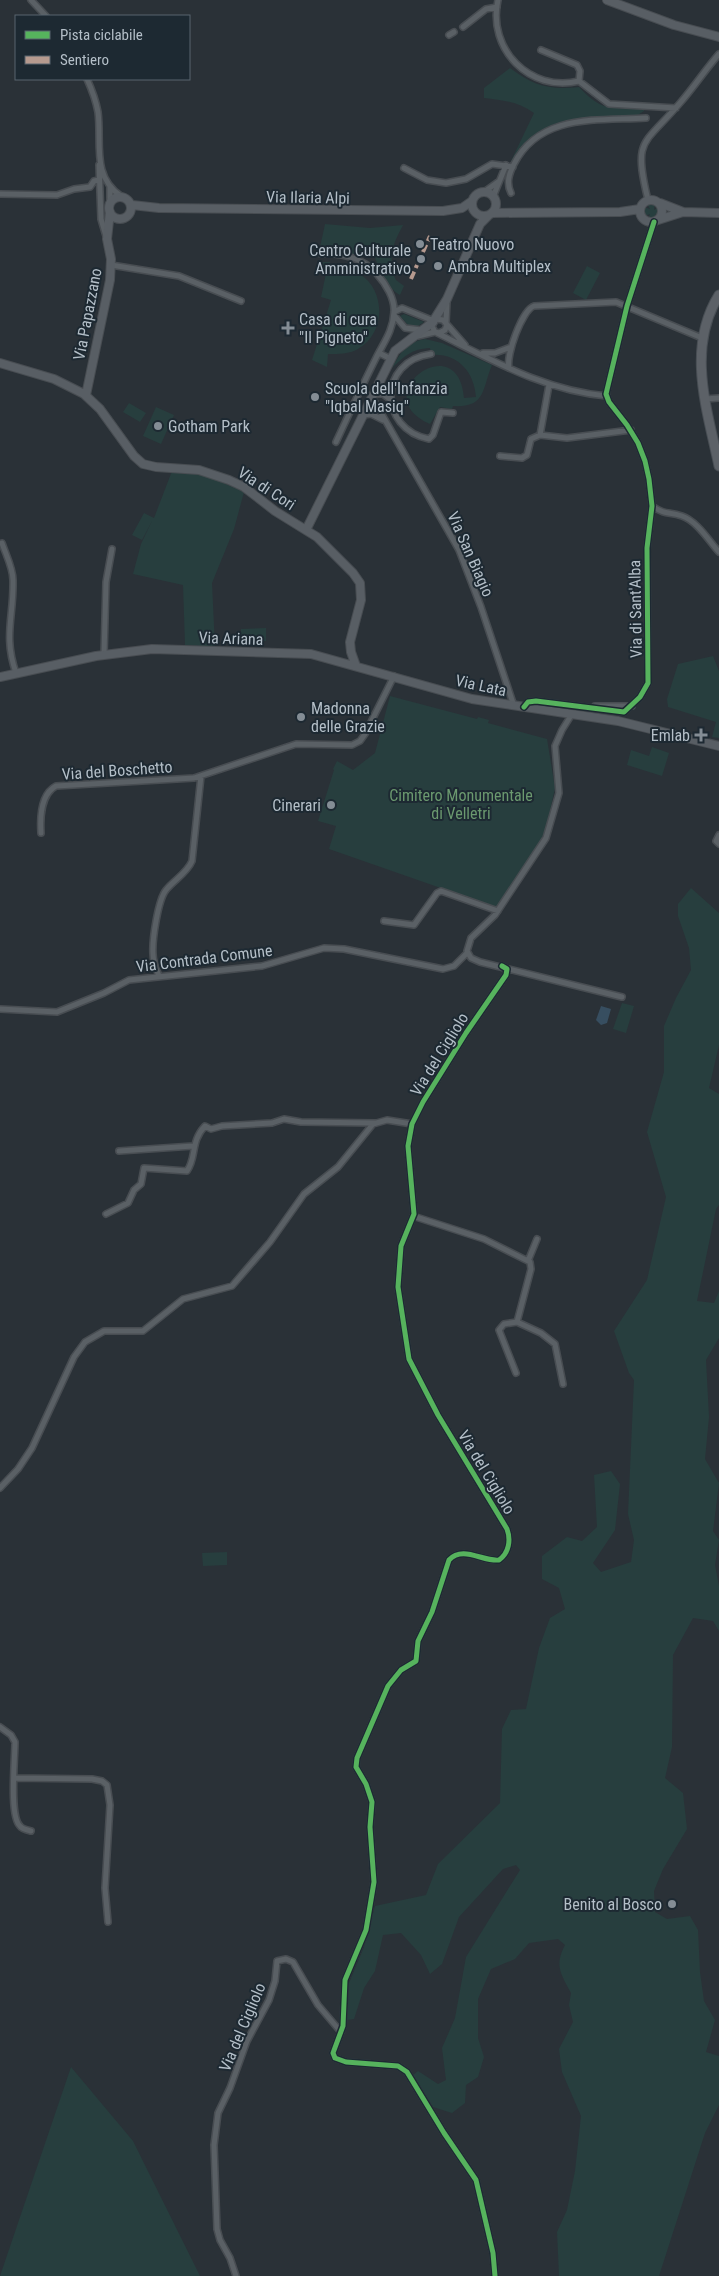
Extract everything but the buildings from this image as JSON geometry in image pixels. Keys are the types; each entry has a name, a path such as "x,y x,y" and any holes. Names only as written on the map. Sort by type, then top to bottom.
{"main road":[{"path":"719,295 707,320 702,338 701,365 705,399 719,466"}],"street":[{"path":"32,0 45,15"},
{"path":"498,0 497,23 500,40 508,55 521,70 550,83 568,84 579,81"},
{"path":"607,0 674,25 719,37"},
{"path":"463,27 486,9 497,7"},
{"path":"541,50 577,65 579,81 598,98 609,104 676,108"},
{"path":"648,200 641,168 642,149 653,130 676,108 719,54"},
{"name":"Via Papazzano","path":"86,396 109,286 111,264 107,239 101,220 98,114 87,80"},
{"path":"510,194 508,182 513,167 531,140 554,127 566,124 646,118"},
{"name":"Via Papazzano","path":"99,162 110,187 110,204"},
{"path":"404,168 428,180 446,183 466,179 492,164 513,167"},
{"path":"506,165 494,198 495,207 480,224 447,299 432,326 436,332 475,352 549,386 607,396 627,306 656,221 663,212 657,201"},
{"path":"0,194 57,195 74,188 89,187 94,181 99,180"},
{"path":"457,210 472,201 476,194 484,192 499,182"},
{"name":"Via Papazzano","path":"110,187 121,196"},
{"path":"484,192 494,198 501,206 512,212"},
{"path":"109,229 128,213 128,199 121,196 114,198 110,204 110,212 117,219 128,213"},
{"path":"644,220 640,209 648,200 657,201 683,212"},
{"path":"472,201 472,208 477,214 480,224"},
{"name":"Via Ilaria Alpi","path":"128,213 159,208 382,211 457,210 477,214"},
{"path":"477,214 512,212 620,212 640,209"},
{"name":"Via Papazzano","path":"107,239 110,212"},
{"path":"620,212 644,220 656,221 683,212 719,213"},
{"path":"321,254 349,257 370,267 390,293 394,313 399,323 405,328 422,330"},
{"path":"111,264 179,276 241,301"},
{"path":"413,337 444,332 447,299"},
{"path":"509,368 507,358 510,347 525,314 532,306 608,302 627,306 702,338"},
{"path":"336,442 378,353 391,332 394,313 397,309 402,308 434,321"},
{"path":"306,530 395,351 434,321 441,319 469,348"},
{"path":"384,344 395,351"},
{"path":"475,352 493,354 510,347"},
{"path":"378,353 391,359"},
{"path":"431,354 416,357 406,364 396,376 392,386 391,400 393,410 403,425 413,433 430,439 434,435 441,412 453,413"},
{"name":"Via di Cori","path":"0,363 54,379 86,396 109,420 134,456 143,464 156,467 199,470 230,480 244,487 281,515 306,530 351,571 360,583 361,597 350,643 356,666"},
{"path":"381,378 392,386"},
{"path":"540,435 549,386"},
{"path":"373,395 383,394 391,400"},
{"name":"Via San Biagio","path":"373,395 386,422 459,550 481,607 514,706"},
{"name":"Via di Sant'Alba","path":"524,707 528,702 534,701 619,712 627,711 644,693 649,676 646,558 652,506 646,463 631,430 609,402 607,396"},
{"path":"705,399 719,398"},
{"path":"363,415 374,415 386,422"},
{"path":"343,426 355,432"},
{"path":"500,456 524,457 531,438 540,435 567,438 631,430"},
{"path":"652,506 664,514 679,515 688,519 719,552"},
{"path":"2,543 13,577 8,640 16,673"},
{"path":"712,544 719,546"},
{"path":"104,655 106,586 112,549"},
{"name":"Via Ariana","path":"0,677 104,655 168,649 308,654 356,666"},
{"name":"Via Lata","path":"356,666 463,696 514,706 627,722 719,746"},
{"name":"Via del Boschetto","path":"41,833 45,800 50,791 56,786 201,776 296,744 343,746 357,744 367,732 394,676"},
{"path":"572,714 556,744 558,792 549,831 540,848 498,911 471,938 467,945 467,953 476,960 622,997"},
{"path":"159,976 154,962 153,950 160,901 165,891 187,869 192,861 201,776"},
{"path":"717,843 719,835"},
{"path":"384,921 414,925 437,893 441,891 498,911"},
{"name":"Via Contrada Comune","path":"0,1010 58,1012 104,993 127,981 262,966 327,948 344,949 444,970 454,966 467,953"},
{"name":"Via del Cigliolo","path":"341,2032 345,1982 365,1934 375,1880 370,1827 372,1805 367,1786 356,1767 357,1758 388,1686 401,1670 416,1661 418,1641 433,1609 449,1560 455,1555 466,1554 499,1560 504,1555 509,1542 507,1529 438,1415 408,1355 399,1300 398,1271 402,1240 413,1216 408,1148 412,1124 469,1028 507,974 507,970 502,966"},
{"path":"106,1214 128,1202 134,1190 141,1184 144,1168 187,1171 198,1135 206,1126 211,1129 222,1126 272,1123 284,1119 304,1122 375,1123 386,1120 412,1124"},
{"path":"0,1488 18,1469 30,1451 74,1357 83,1344 104,1331 143,1331 183,1299 232,1286 270,1242 306,1192 338,1167 375,1123"},
{"path":"119,1150 194,1146"},
{"path":"413,1216 478,1236 528,1261"},
{"path":"517,1322 531,1269 528,1261 537,1239"},
{"path":"516,1373 499,1330 504,1324 517,1322 541,1333 555,1344 563,1384"},
{"path":"0,1727 14,1741 14,1801 17,1822 20,1827 30,1831"},
{"path":"14,1778 92,1779 102,1781 107,1785 110,1805 104,1888 108,1922"},
{"name":"Via del Cigliolo","path":"236,2276 230,2258 216,2229 215,2130 219,2107 230,2088 244,2048 269,2000 276,1978 277,1961 286,1959 293,1962 318,2005 341,2032"},
{"path":"341,2032 333,2052 334,2057 344,2062 398,2066 404,2069 444,2134 475,2176 492,2251 495,2276"}],"green space":[{"path":"510,68 534,83 559,88 579,87 601,105 615,108 644,108 644,111 636,116 583,118 551,126 536,134 524,146 514,162 511,161 534,113 516,104 484,98 484,88"},
{"path":"647,204 655,204 654,210 659,207 659,215 655,214 656,218 648,219 650,214 645,216 644,207 650,209"},
{"path":"325,224 370,228 403,225 394,244 392,264 389,266 396,280 404,286 400,295 388,284 381,273 375,257 368,254 360,257 345,251 319,252"},
{"path":"319,262 330,262 330,267 349,269 369,281 375,291 379,312 378,323 374,333 367,342 351,352 328,354 327,367 312,360 331,300 321,297 327,269 320,265"},
{"path":"587,266 600,273 586,300 573,293"},
{"path":"404,314 424,322 418,326 409,326 400,316"},
{"path":"425,339 442,343 492,365 484,389 477,400 472,404 464,406 453,406 452,409 440,407 430,424 412,412 407,398 410,384 420,373 433,367 447,367 458,377 464,398 476,397 472,380 463,366 449,357 431,355 430,348 413,352 392,368 405,349 419,340"},
{"name":"Gotham Park","path":"129,403 146,413 140,422 123,412"},
{"name":"Gotham Park","path":"156,407 174,415 161,444 143,436"},
{"path":"172,471 201,475 244,492 234,529 212,583 215,647 185,645 183,585 133,574 141,544 152,521 142,540 132,535 144,513 154,518"},
{"path":"266,628 266,641 241,642 241,629"},
{"path":"713,656 719,671 719,738 712,737 716,722 668,707 667,699 678,664"},
{"name":"Cimitero Monumentale di Velletri","path":"390,696 477,719 478,717 489,720 488,723 547,739 555,788 544,838 498,908 329,849 336,826 318,821 333,769 337,761 353,770 375,753"},
{"path":"652,747 669,753 662,776 627,765 631,750 649,756"},
{"path":"691,888 719,913 719,1045 709,1088 719,1094 719,1205 716,1209 697,1301 714,1303 719,1291 719,1338 706,1360 709,1417 705,1459 719,1483 713,1531 719,1540 715,1565 719,1586 719,1631 713,1621 693,1618 673,1655 672,1747 665,1778 683,1793 687,1829 663,1869 654,1891 655,1912 667,1919 690,1916 698,1930 700,1972 704,2001 715,2020 706,2052 719,2056 719,2105 705,2133 659,2276 559,2276 557,2232 567,2210 575,2171 581,2116 562,2072 559,2049 573,2022 569,2005 571,1993 559,1964 565,1945 558,1939 529,1943 515,1959 491,1969 478,1999 478,2038 484,2057 478,2077 466,2085 465,2103 452,2113 433,2107 413,2075 418,2071 438,2084 446,2080 442,2048 455,2018 466,1957 520,1870 516,1865 503,1869 459,1917 442,1964 430,1974 421,1955 401,1933 383,1935 375,1971 364,1988 354,2019 347,2020 349,1983 364,1947 375,1906 426,1895 438,1864 500,1803 502,1729 511,1710 526,1709 539,1648 550,1618 565,1609 559,1588 542,1579 542,1556 567,1537 582,1541 597,1527 594,1475 611,1471 620,1484 615,1530 593,1563 601,1572 631,1562 634,1540 628,1514 634,1380 629,1373 614,1331 647,1280 666,1197 647,1132 664,1072 664,1026 691,970 689,948 678,916 678,904"},
{"path":"622,1003 634,1006 626,1033 613,1029"},
{"path":"227,1552 227,1565 203,1566 202,1553"},
{"path":"71,2067 133,2141 200,2276 0,2276"}],"water":[{"path":"601,1006 611,1009 607,1023 601,1025 596,1020"}],"marked path":[{"path":"423,252 430,236"},
{"path":"411,279 417,265"}],"cycle path":[{"path":"524,707 528,702 536,701 624,712 640,697 648,683 647,548 652,506 649,479 638,443 609,402 606,394 627,306 654,222"},
{"path":"495,2276 493,2253 476,2180 444,2133 407,2072 398,2066 346,2062 335,2058 333,2053 343,2026 345,1980 366,1930 374,1882 370,1827 372,1802 366,1784 356,1767 357,1758 388,1686 401,1670 416,1661 418,1641 432,1612 449,1560 460,1554 499,1560 505,1554 508,1546 507,1529 438,1415 409,1359 398,1287 401,1246 414,1214 408,1146 412,1124 423,1102 466,1033 506,975 507,969 502,966"}],"place":[{"name":"Teatro Nuovo","path":"420,244"},
{"name":"Centro Culturale Amministrativo","path":"421,259"},
{"name":"Ambra Multiplex","path":"438,266"},
{"name":"Casa di cura \"Il Pigneto\"","path":"288,328"},
{"name":"Scuola dell'Infanzia \"Iqbal Masiq\"","path":"315,397"},
{"name":"Gotham Park","path":"158,426"},
{"name":"Madonna delle Grazie","path":"301,717"},
{"name":"Emlab","path":"701,735"},
{"name":"Cinerari","path":"331,805"},
{"name":"Benito al Bosco","path":"672,1904"}]}
